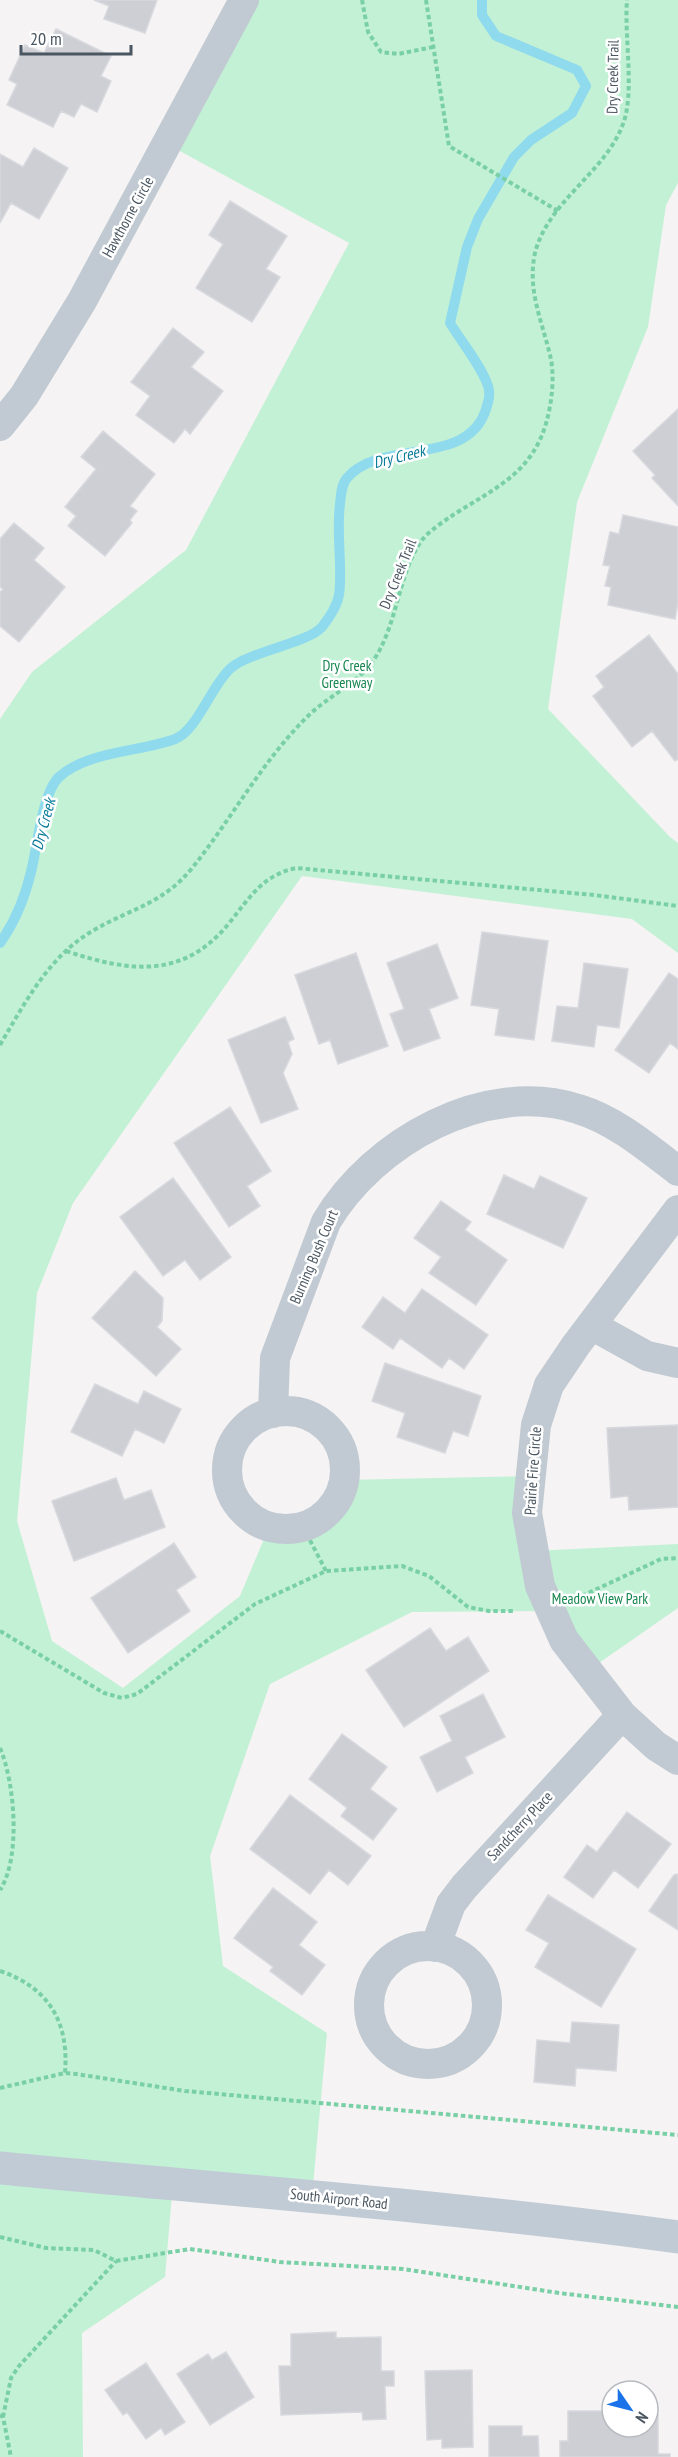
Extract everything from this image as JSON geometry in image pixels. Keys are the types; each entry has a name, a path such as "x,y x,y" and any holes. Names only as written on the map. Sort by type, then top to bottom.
{"main road":[{"name":"South Airport Road","path":"0,2168 173,2182 556,2221 678,2237"}],"street":[{"name":"Hawthorne Circle","path":"0,426 24,396 82,301 244,0"},
{"name":"Burning Bush Court","path":"273,1413 275,1358 326,1222 337,1203 359,1177 386,1154 414,1136 454,1117 491,1106 526,1102 561,1104 595,1115 640,1142 678,1171"},
{"name":"Prairie Fire Circle","path":"678,1210 549,1385 536,1425 527,1513 536,1571 549,1611 573,1654 622,1715 656,1746 678,1760"},
{"path":"591,1325 647,1356 678,1363"},
{"path":"273,1413 303,1414 320,1422 333,1435 342,1452 345,1470 338,1498 327,1513 303,1527 274,1528 256,1521 241,1509 228,1481 230,1451 240,1433 255,1420 273,1413"},
{"name":"Sandcherry Place","path":"435,1947 452,1904 464,1887 622,1715"}],"path":[{"path":"362,0 368,32 381,52 398,54 433,47"},
{"path":"426,0 447,143 455,152 558,211"},
{"name":"Dry Creek Trail","path":"0,1045 42,976 65,951 96,929 153,903 179,883 288,738 309,715 371,664 386,639 423,540 439,525 514,477 527,461 546,424 552,398 551,359 535,307 532,277 536,251 545,230 558,211 608,153 623,126 627,102 627,0"},
{"path":"65,951 129,968 154,966 187,957 213,941 250,896 269,878 296,868 594,895 678,906"},
{"path":"303,1527 326,1571"},
{"path":"0,1631 104,1694 131,1697 255,1604 326,1571 402,1566 429,1576 468,1607 489,1611 549,1611 661,1559 678,1558"},
{"path":"0,1748 9,1774 12,1801 10,1864 0,1890"},
{"path":"0,1971 32,1987 57,2017 64,2037 65,2073"},
{"path":"0,2088 65,2073 99,2076 185,2091 678,2135"},
{"path":"0,2236 46,2248 93,2250 116,2261 177,2250 196,2250 280,2262 403,2269 559,2293 678,2307"},
{"path":"11,2457 1,2416 11,2378 19,2366 116,2261"}],"green space":[{"name":"Dry Creek Greenway","path":"244,0 678,0 678,183 666,205 648,327 577,502 548,709 678,843 678,953 632,919 302,876 73,1203 37,1293 17,1521 52,1641 123,1688 240,1596 269,1527 294,1529 317,1520 333,1503 343,1480 529,1476 532,1551 678,1544 678,1608 586,1672 549,1611 412,1612 270,1684 210,1856 223,1966 327,2033 312,2196 173,2182 165,2277 82,2333 83,2457 0,2457 0,719 32,672 186,550 349,243 167,144"}],"building":[{"path":"94,0 157,0 145,33 104,19 109,6"},
{"path":"56,29 111,56 101,76 111,81 97,112 81,104 74,117 61,111 53,127 7,105 17,84 9,80 25,45 44,53"},
{"path":"34,148 68,168 39,219 11,203 0,223 0,154 23,167"},
{"path":"230,201 287,236 266,269 280,277 252,322 196,288 223,244 209,235"},
{"path":"173,328 204,352 191,367 223,391 190,434 185,429 174,443 136,415 150,396 131,382"},
{"path":"678,409 678,506 652,478 655,475 633,451"},
{"path":"103,431 155,474 130,506 137,511 130,520 132,523 105,556 68,526 76,516 65,507 96,469 81,457"},
{"path":"623,515 678,527 678,603 675,619 608,605 611,587 605,586 610,566 603,565 610,532 619,534"},
{"path":"14,523 44,548 34,560 65,587 19,642 0,626 0,592 3,589 0,587 0,539"},
{"path":"649,635 678,674 678,759 675,761 652,731 632,747 593,696 604,687 596,676"},
{"path":"482,932 548,941 534,1040 495,1035 499,1009 471,1005"},
{"path":"437,944 458,998 429,1009 440,1038 404,1051 390,1014 404,1009 387,963"},
{"path":"356,953 388,1046 338,1064 330,1040 319,1044 295,975"},
{"path":"584,963 628,969 619,1028 597,1025 594,1047 552,1041 557,1006 578,1008"},
{"path":"669,973 678,979 678,1049 670,1043 649,1073 615,1050"},
{"path":"285,1017 294,1039 288,1042 292,1054 283,1073 298,1109 261,1123 228,1040"},
{"path":"230,1107 271,1171 247,1186 260,1206 229,1227 174,1143"},
{"path":"504,1175 534,1189 540,1176 587,1198 563,1248 487,1214"},
{"path":"173,1178 231,1257 200,1280 185,1260 163,1276 120,1217"},
{"path":"441,1201 471,1222 465,1230 507,1260 476,1305 429,1273 441,1257 414,1238"},
{"path":"135,1271 163,1298 162,1321 157,1327 181,1349 156,1376 92,1318"},
{"path":"422,1289 488,1335 464,1369 449,1358 442,1368 400,1338 393,1349 362,1327 383,1297 405,1313"},
{"path":"385,1363 481,1396 468,1436 453,1431 445,1453 397,1437 405,1413 372,1401"},
{"path":"95,1384 138,1404 144,1391 181,1409 164,1443 135,1429 122,1456 71,1432"},
{"path":"678,1425 678,1507 629,1510 628,1496 611,1498 607,1428"},
{"path":"116,1478 124,1500 151,1490 165,1527 74,1561 52,1501"},
{"path":"174,1543 196,1577 176,1590 190,1611 128,1653 91,1598"},
{"path":"430,1628 446,1651 468,1637 489,1671 404,1727 366,1670"},
{"path":"483,1694 505,1737 465,1757 473,1773 437,1792 420,1757 452,1741 440,1716"},
{"path":"342,1734 387,1767 370,1789 397,1809 373,1840 341,1816 347,1808 309,1779"},
{"path":"290,1795 371,1856 348,1885 329,1870 310,1894 250,1849"},
{"path":"627,1812 671,1844 638,1888 614,1870 593,1898 564,1877 587,1845 597,1852"},
{"path":"678,1874 678,1930 649,1911 674,1875"},
{"path":"273,1888 317,1922 299,1945 325,1965 302,1995 270,1971 273,1967 234,1938"},
{"path":"548,1895 636,1949 601,2007 535,1967 549,1943 526,1930"},
{"path":"572,2022 619,2025 616,2071 576,2068 575,2086 534,2082 537,2040 570,2043"},
{"path":"336,2332 336,2338 381,2337 381,2371 394,2371 394,2386 385,2386 386,2419 363,2420 362,2412 281,2415 279,2366 291,2366 291,2334"},
{"path":"226,2352 254,2397 210,2425 177,2374 208,2354 212,2360"},
{"path":"146,2363 185,2422 165,2435 161,2428 146,2439 127,2412 123,2415 105,2390"},
{"path":"472,2370 473,2447 442,2448 442,2439 427,2440 425,2371"},
{"path":"568,2411 600,2411 600,2439 658,2439 658,2454 670,2454 670,2457 560,2457 560,2441 568,2441"},
{"path":"489,2426 522,2426 522,2436 538,2436 539,2457 489,2457"}],"waterway":[{"name":"Dry Creek","path":"0,943 23,900 44,808 48,795 59,777 71,768 99,757 175,739 190,727 231,668 251,657 315,633 330,616 339,595 339,515 342,491 347,478 361,466 379,459 441,447 460,440 475,429 485,412 488,402 488,386 476,362 450,323 467,247 478,219 514,157 531,140 572,113 586,86 577,70 496,36 482,15 482,0"}],"park label":[{"name":"Meadow View Park","path":"600,1599"}]}
